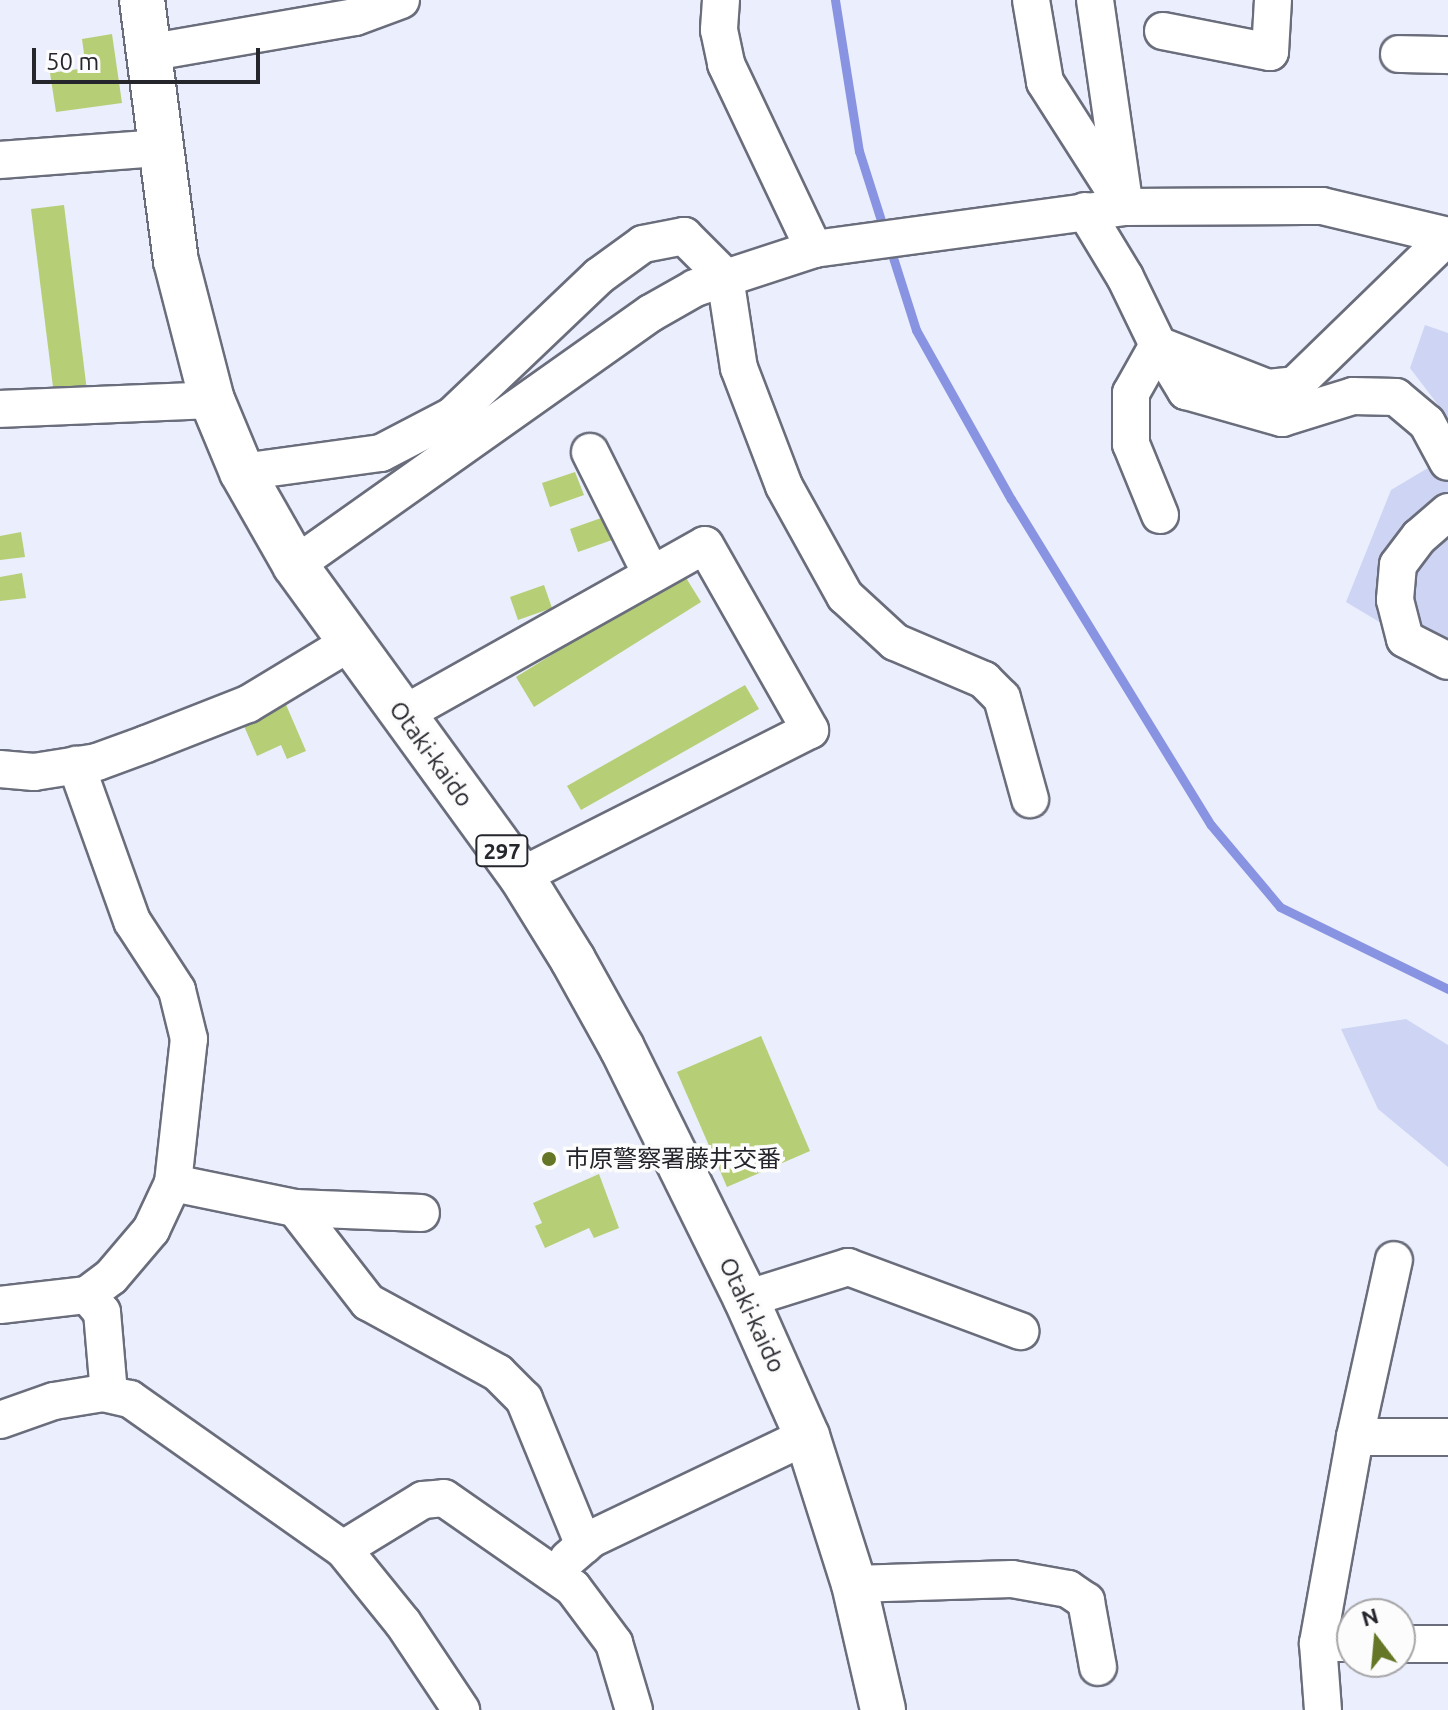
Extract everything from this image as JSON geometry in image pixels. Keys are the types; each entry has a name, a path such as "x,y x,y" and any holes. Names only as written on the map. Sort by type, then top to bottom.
{"highway":[{"name":"Otaki-kaido","path":"142,0 176,261 212,400 242,472 295,565 521,876 622,1048 746,1299 807,1436 854,1584 883,1710"}],"street":[{"path":"147,53 355,17 401,0"},
{"path":"721,0 719,30 726,64 814,249"},
{"path":"1031,0 1045,82 1125,207"},
{"path":"1095,0 1125,207"},
{"path":"1163,31 1270,52 1273,0"},
{"path":"1399,54 1448,55"},
{"path":"0,160 160,148"},
{"path":"295,565 651,313 695,288 814,249 1125,207 1322,206 1448,236"},
{"path":"1085,211 1125,277 1158,345 1186,391 1282,418 1353,396 1396,397 1427,423 1448,462"},
{"path":"242,472 381,453 452,416 599,276 643,244 684,236 725,277 739,368 784,486 845,596 895,642 984,680 1002,698 1030,799"},
{"path":"1158,345 1268,388 1295,385 1448,236"},
{"path":"1158,345 1131,393 1131,444 1160,515"},
{"path":"0,409 212,400"},
{"path":"590,452 651,574"},
{"path":"1448,512 1419,537 1398,565 1395,600 1405,639 1448,661"},
{"path":"402,715 705,545 810,730 521,876"},
{"path":"0,769 34,772 97,762 248,704 349,643"},
{"path":"0,1305 87,1295 111,1277 151,1230 173,1183 189,1039 177,990 132,921 76,765"},
{"path":"173,1183 295,1208 421,1213"},
{"path":"295,1208 368,1302 498,1373 524,1399 584,1545"},
{"path":"1323,1710 1335,1643 1355,1437 1394,1260"},
{"path":"746,1299 848,1267 1020,1331"},
{"path":"87,1295 102,1312 109,1394"},
{"path":"0,1420 54,1401 109,1394 130,1399 343,1549 403,1623 461,1710"},
{"path":"552,1573 584,1545 807,1436"},
{"path":"1355,1437 1448,1437"},
{"path":"343,1549 423,1500 444,1498 573,1588 614,1643 634,1710"},
{"path":"854,1584 1012,1579 1068,1589 1086,1601 1098,1667"},
{"path":"1416,1644 1448,1644"}],"shaded area":[{"path":"1425,325 1448,333 1448,418 1410,368"},
{"path":"1448,456 1448,663 1346,602 1391,490"},
{"path":"1406,1019 1448,1045 1448,1167 1378,1109 1341,1029"}],"building":[{"path":"112,34 122,103 56,112 50,73 86,68 82,39"},
{"path":"64,205 87,391 54,395 31,209"},
{"path":"575,472 584,495 550,507 542,483"},
{"path":"604,517 612,540 578,552 570,529"},
{"path":"21,532 25,557 0,560 0,536"},
{"path":"22,573 26,598 0,601 0,577"},
{"path":"683,573 701,602 534,707 516,677"},
{"path":"544,585 552,608 518,620 510,597"},
{"path":"745,685 759,709 581,810 567,786"},
{"path":"284,700 306,751 287,759 281,745 257,756 241,719"},
{"path":"761,1036 810,1151 727,1187 677,1072"},
{"path":"599,1174 619,1228 594,1238 589,1228 545,1248 535,1226 542,1223 533,1203"}],"waterway":[{"path":"835,0 859,151 884,230"},
{"path":"890,248 916,330 1011,499 1211,825 1280,907 1448,989"}],"place":[{"name":"市原警察署藤井交番","path":"549,1159"}]}
